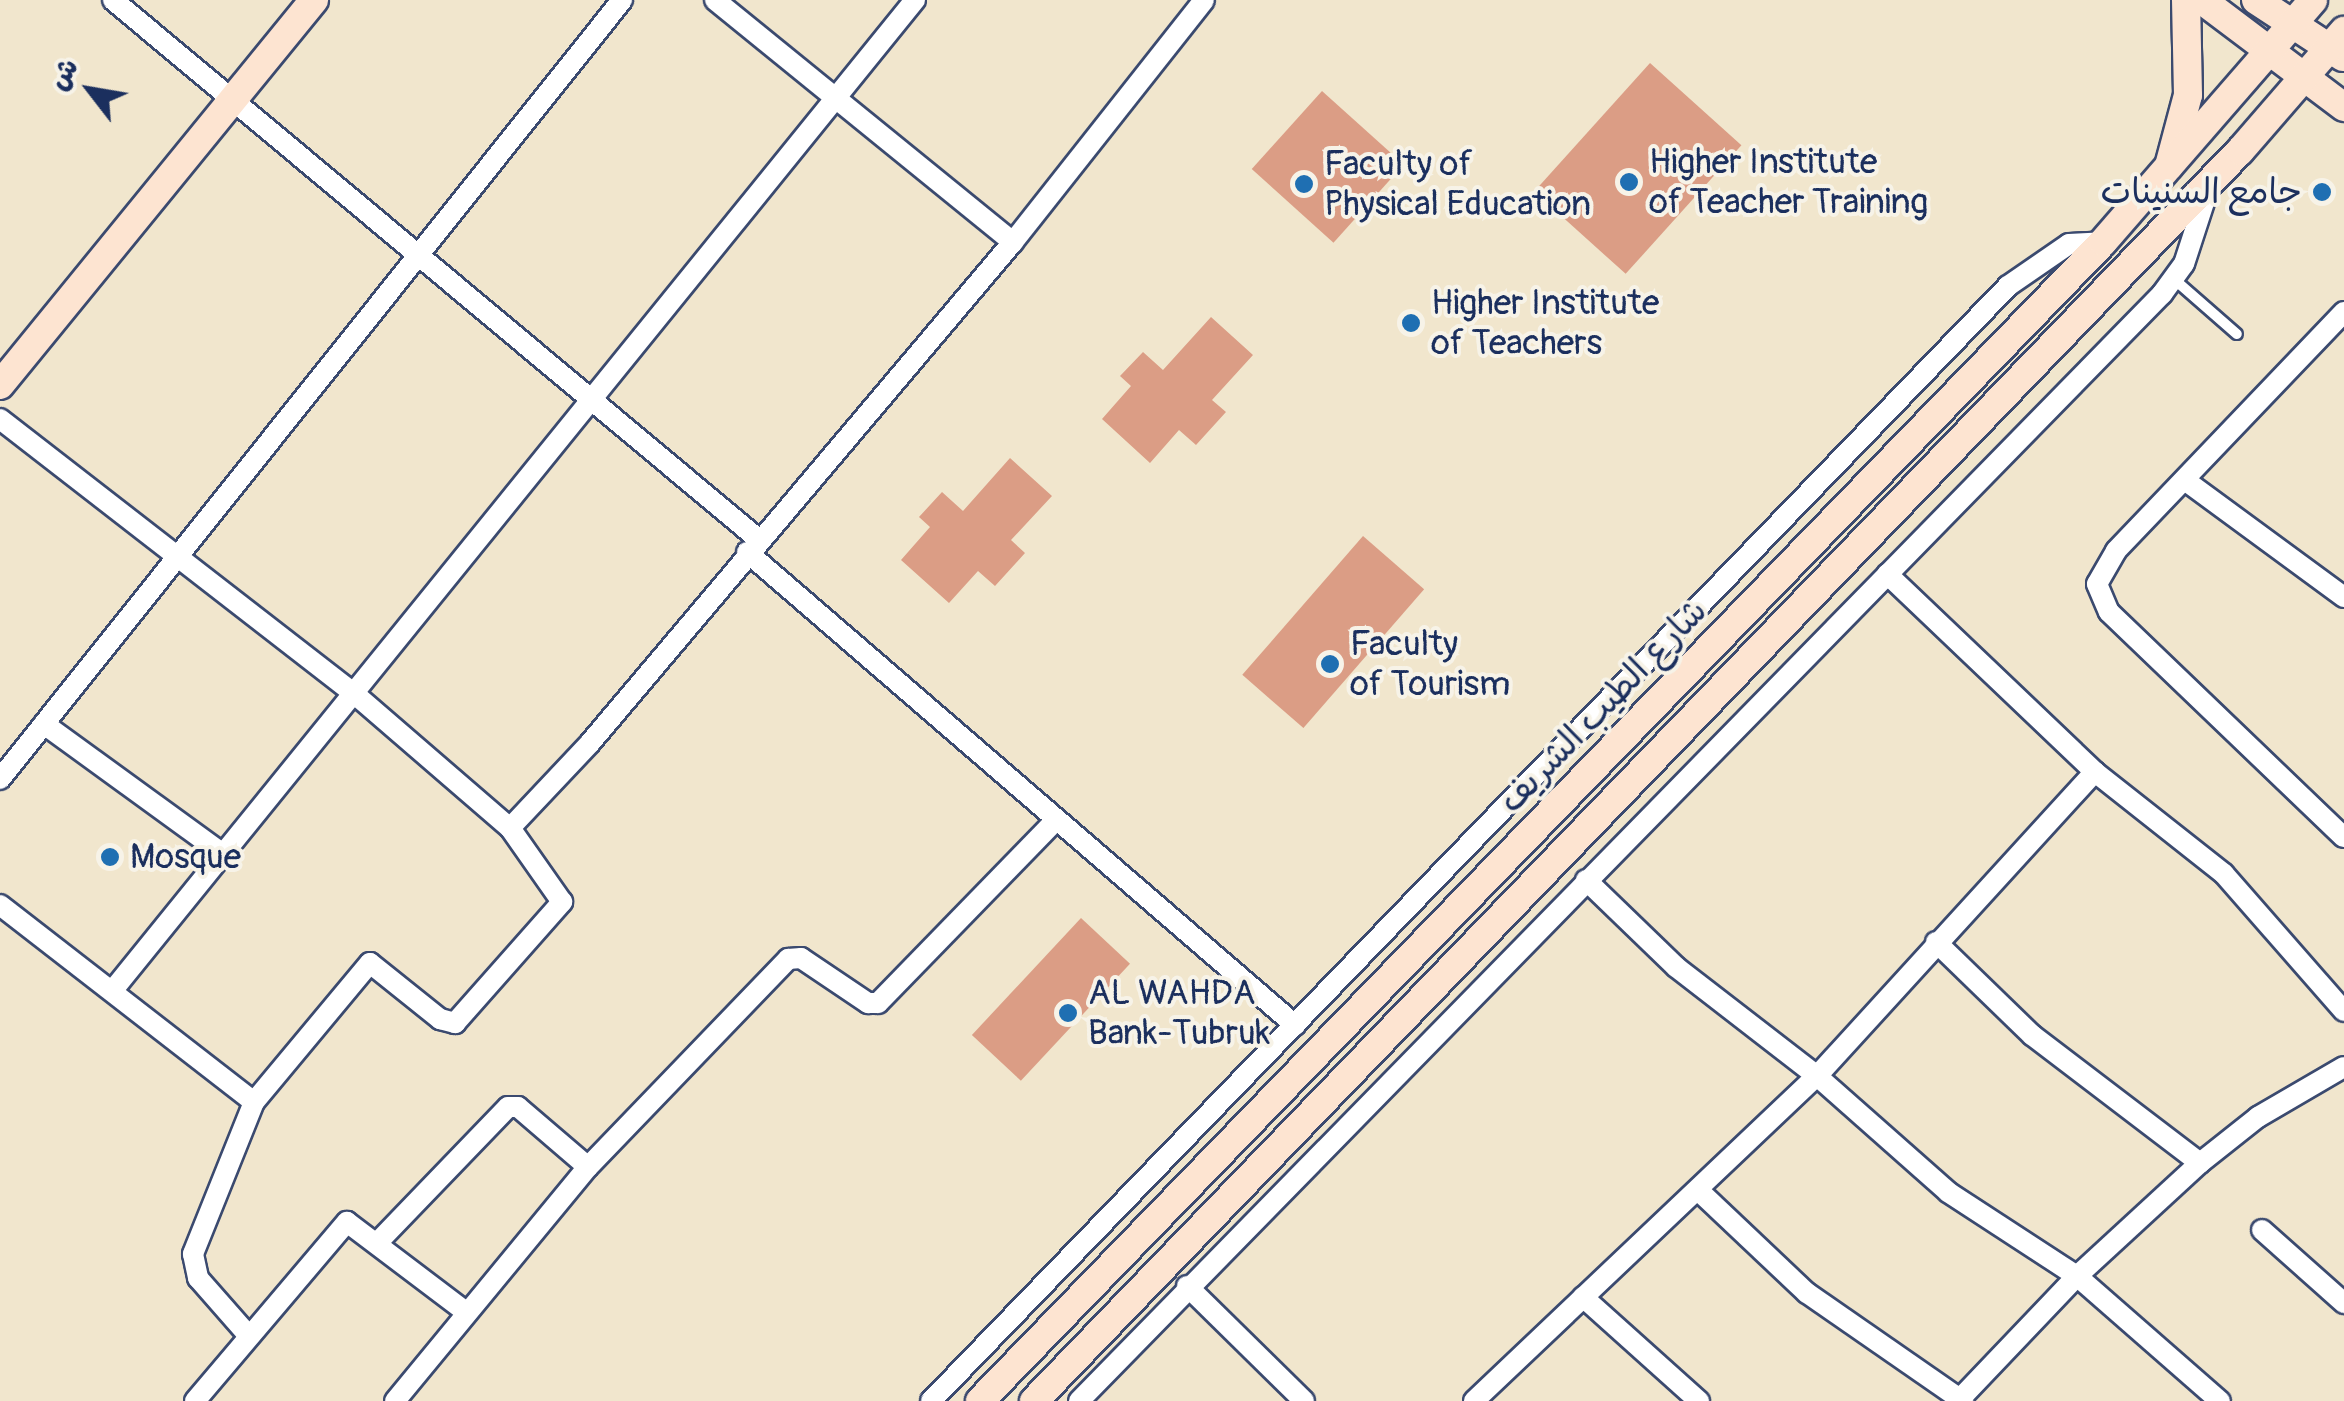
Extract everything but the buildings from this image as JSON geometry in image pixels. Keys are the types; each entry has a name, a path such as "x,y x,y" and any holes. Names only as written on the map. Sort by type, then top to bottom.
{"main road":[{"path":"0,385 314,0"},
{"path":"2167,173 2188,96 2186,0"},
{"path":"2202,0 2270,55 2344,107"},
{"path":"1034,1401 2339,46 2256,0"},
{"name":"شارع الطيب الشريف","path":"980,1401 2103,242 2270,55 2312,0"}],"street":[{"path":"112,0 591,402 1055,822 1295,1026"},
{"path":"0,779 622,0"},
{"path":"715,0 836,94 1013,242"},
{"path":"114,990 357,696 836,94 916,0"},
{"path":"510,828 590,742 752,545 1013,242 1204,0"},
{"path":"1079,1401 1187,1286 2175,280 2212,180"},
{"path":"932,1401 2008,286 2069,244 2103,242"},
{"path":"2344,312 2102,569 2102,603 2344,837"},
{"path":"0,419 357,696 510,828 562,902 455,1022 440,1019 370,963 254,1102 193,1254 198,1278 248,1336"},
{"path":"2186,481 2344,597"},
{"path":"1887,574 2095,772 2224,874 2344,1011"},
{"path":"44,724 226,856"},
{"path":"1474,1401 1817,1076 2095,772"},
{"path":"395,1401 588,1168 788,959 802,958 868,1003 878,1003 1055,822"},
{"path":"1586,880 1676,967 1817,1076 1948,1192 2076,1276 2220,1401"},
{"path":"0,905 254,1102"},
{"path":"1936,942 2032,1035 2200,1163"},
{"path":"1698,1190 1807,1293 1960,1400 2076,1276 2200,1163 2258,1117 2344,1067"},
{"path":"379,1241 508,1106 518,1108 588,1168"},
{"path":"195,1401 343,1224 356,1224 466,1312"},
{"path":"2262,1230 2344,1303"},
{"path":"1187,1286 1304,1401"},
{"path":"1583,1297 1699,1401"}],"lane":[{"path":"2175,280 2236,334"}],"place":[{"name":"Higher Institute of Teacher Training","path":"1629,182"},
{"name":"Faculty of Physical Education","path":"1304,184"},
{"name":"جامع السنينات","path":"2322,192"},
{"name":"Higher Institute of Teachers","path":"1411,323"},
{"name":"Faculty of Tourism","path":"1330,664"},
{"name":"Mosque","path":"110,857"},
{"name":"AL WAHDA Bank-Tubruk","path":"1068,1013"}]}
